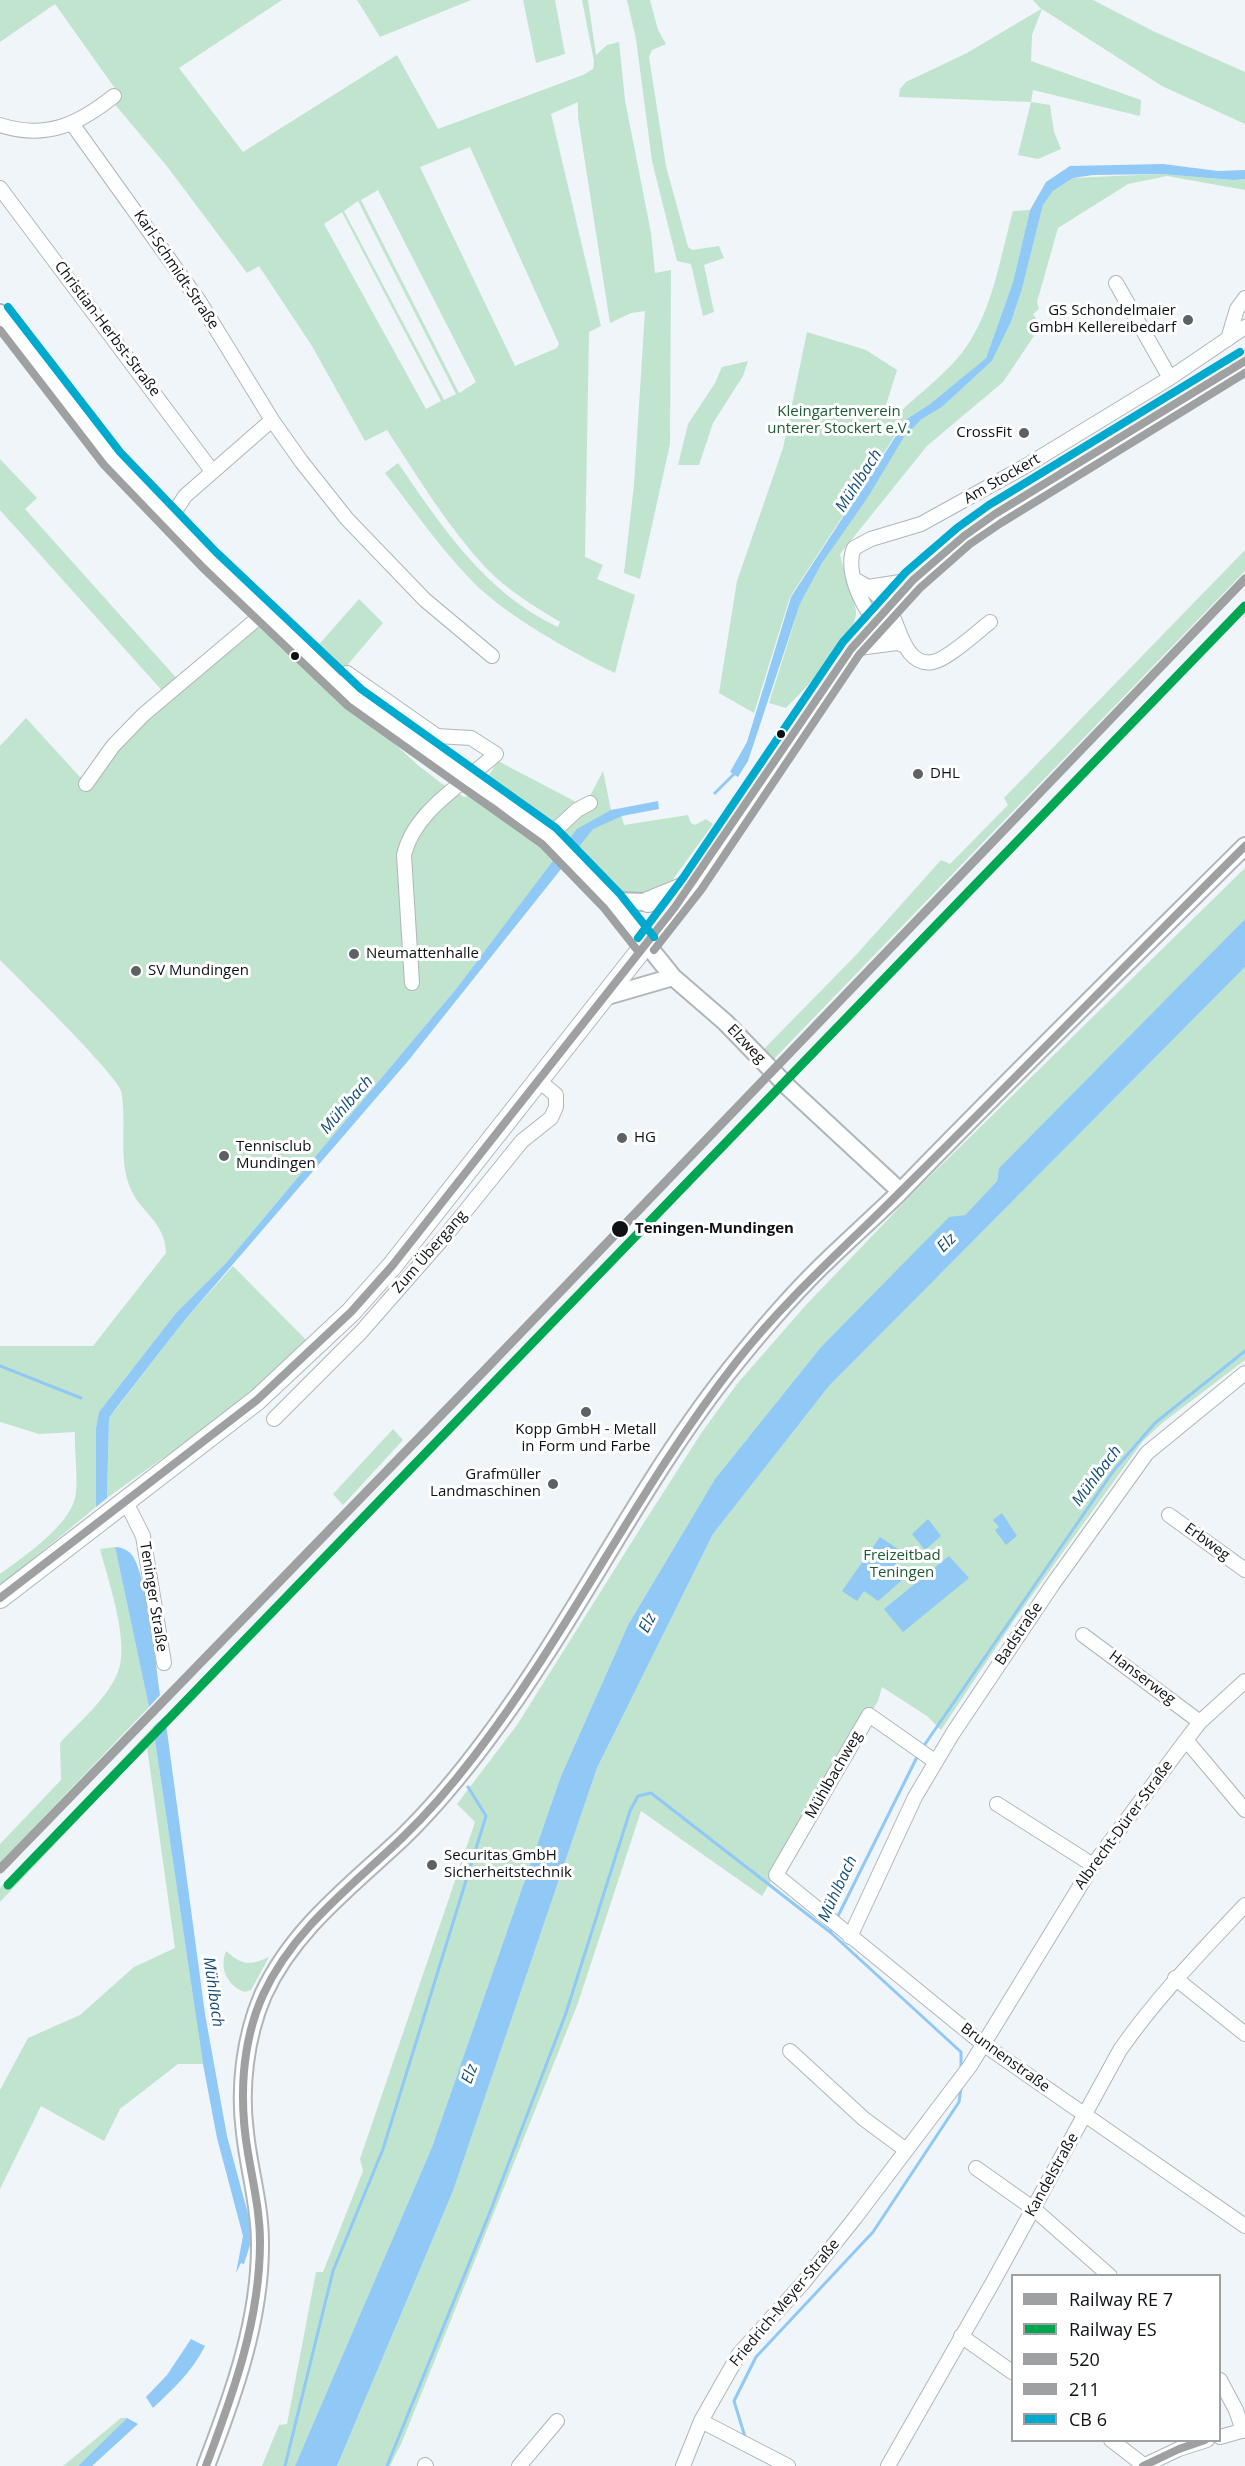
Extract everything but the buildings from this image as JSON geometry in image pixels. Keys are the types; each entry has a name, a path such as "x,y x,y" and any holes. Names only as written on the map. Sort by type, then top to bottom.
{"main road":[{"path":"0,1598 257,1400 325,1339 392,1266 692,884 851,649 913,580 964,536 1011,503 1245,361"},
{"path":"648,902 692,884"}],"street":[{"path":"0,125 14,129 41,130 73,125 89,116 114,96"},
{"name":"Karl-Schmidt-Straße","path":"73,125 200,301 272,420 347,519 424,600 492,656"},
{"name":"Christian-Herbst-Straße","path":"0,188 212,471"},
{"path":"1116,283 1170,378"},
{"path":"1228,339 1238,309 1245,298"},
{"name":"Elzweg","path":"0,313 112,459 264,613 354,697 549,836 612,901 673,977 725,1022 789,1088 900,1191"},
{"name":"Am Stockert","path":"881,614 862,602 849,561 854,548 921,524 1024,467 1170,378 1245,327"},
{"path":"170,519 186,496 272,420"},
{"path":"854,579 868,586 913,580"},
{"path":"868,586 881,614 901,645 913,656 933,662 990,622"},
{"path":"86,784 113,746 143,716 264,613"},
{"path":"881,614 900,628 901,645"},
{"path":"851,649 901,645"},
{"path":"347,673 437,736 471,738 496,754 422,816 407,840 404,855 412,983"},
{"path":"549,836 577,810 590,802"},
{"path":"206,2466 239,2371 259,2273 259,2220 244,2130 243,2100 249,2042 258,2008 279,1964 299,1936 423,1817 486,1740 528,1681 664,1460 734,1365 830,1257 900,1191 939,1149 1245,846"},
{"path":"612,901 648,902"},
{"path":"603,997 673,977"},
{"name":"Zum Übergang","path":"274,1419 361,1332 446,1235 522,1140 551,1118 556,1107 556,1095 538,1080"},
{"name":"Badstraße","path":"845,1933 932,1759 1147,1453 1245,1373"},
{"name":"Teninger Straße","path":"125,1500 144,1536 164,1663"},
{"name":"Erbweg","path":"1169,1515 1245,1570"},
{"name":"Hanserweg","path":"1083,1635 1200,1722"},
{"name":"Albrecht-Dürer-Straße","path":"983,2044 1093,1865 1200,1722 1245,1681"},
{"name":"Mühlbachweg","path":"776,1875 869,1715 932,1759"},
{"path":"1186,1740 1245,1810"},
{"path":"997,1804 1093,1865"},
{"name":"Brunnenstraße","path":"776,1875 983,2044 1245,2226"},
{"name":"Kandelstraße","path":"888,2466 1034,2209 1120,2050 1142,2017 1175,1978 1245,1905"},
{"path":"1175,1978 1245,2034"},
{"name":"Friedrich-Meyer-Straße","path":"683,2466 701,2421 739,2354 803,2283 958,2082 983,2044"},
{"path":"790,2051 864,2119 906,2150"},
{"path":"976,2168 1034,2209 1108,2274"},
{"path":"961,2336 1011,2371"},
{"path":"1221,2382 1244,2431 1221,2437"},
{"path":"519,2466 557,2421"},
{"path":"701,2421 788,2466"},
{"path":"1114,2442 1144,2466 1203,2442"}],"green space":[{"path":"0,0 282,0 179,68 243,152 397,55 438,129 583,75 593,69 594,61 582,0 588,0 596,55 607,45 619,42 625,100 651,233 655,273 671,270 670,444 640,579 624,573 634,485 645,311 631,313 610,323 578,117 578,102 551,114 601,326 589,332 585,557 603,565 597,579 635,595 615,673 559,644 520,620 486,594 449,555 385,473 398,463 431,511 487,577 532,613 558,627 560,622 503,583 472,552 434,501 387,430 365,441 312,346 259,266 247,273 166,165 112,101 119,94 55,4 0,42","holes":["470,147 559,344 557,348 515,366 420,167","378,190 476,382 461,392 459,393 361,200","358,201 456,394 444,400 344,211","342,212 441,401 426,409 324,224"]},
{"path":"357,0 471,0 380,37"},
{"path":"523,0 555,0 565,54 536,63"},
{"path":"627,0 650,0 658,30 666,44 652,50 649,57 666,166 688,247 692,250 719,246 724,258 704,265 714,312 703,316 691,264 677,261 652,161 636,39"},
{"path":"1033,0 1093,0 1155,32 1245,72 1245,124 1162,86 1042,9 1032,35 1031,61 1141,100 1140,116 1033,90 1031,102 899,97 900,89 906,82 967,53 1041,9"},
{"path":"1031,102 1050,105 1054,132 1061,149 1038,159 1018,155"},
{"path":"1161,174 1245,179 1245,190 1167,176 1128,184 1058,228 1037,302 1039,309 1033,314 1037,320 1027,325 1034,336 1003,382 927,446 840,554 855,606 854,622 839,648 786,708 769,703 800,604 822,563 904,437 922,419 942,407 992,361 1011,322 1022,289 1043,205 1053,191 1073,178"},
{"name":"Kleingartenverein unterer Stockert e.V.","path":"1030,210 1013,282 986,358 930,404 907,419 900,428 790,597 754,713 719,693 737,581 783,448 807,332 866,350 897,370 886,405 900,412 947,370 970,341 991,295 1013,211"},
{"path":"748,361 743,376 713,423 699,465 678,465 688,424 715,383 722,367"},
{"path":"0,459 37,498 25,509 180,682 256,624 308,673 349,703 419,766 464,797 477,794 498,761 578,803 591,794 603,771 611,810 620,809 624,825 688,815 691,823 695,825 706,819 713,824 666,889 622,899 564,847 456,989 226,1263 176,1313 99,1412 96,1428 96,1507 0,1586 0,1574 44,1540 64,1520 71,1509 77,1485 75,1432 39,1434 0,1422 0,1346 93,1346 166,1253 161,1232 132,1192 128,1182 124,1160 121,1091 86,1047 0,960 0,746 26,718 80,777 88,776 166,695 0,510"},
{"path":"1245,550 1245,571 772,1061 762,1051 856,955 941,860 950,864 1008,805 1004,798"},
{"path":"359,599 383,623 344,669 315,649"},
{"path":"1245,868 1245,919 999,1168 997,1181 965,1215 949,1218 821,1347 715,1479 628,1625 561,1776 432,2147 295,2466 262,2466 279,2425 287,2424 316,2272 323,2272 363,2171 360,2159 475,1822 457,1804 517,1725 702,1432 737,1384 806,1305 918,1188"},
{"name":"Freizeitbad Teningen","path":"1245,967 1245,1360 1161,1424 1142,1442 1015,1619 941,1730 927,1716 882,1687 878,1701 762,1896 641,1811 578,2003 402,2442 390,2466 337,2466 453,2191 597,1768 713,1534 829,1386"},
{"path":"233,1266 308,1342 236,1405 107,1498 109,1418 184,1321"},
{"path":"393,1429 403,1440 343,1505 333,1494"},
{"path":"115,1547 149,1707 0,1863 0,1844 61,1780 60,1743 100,1701 118,1672 121,1659 120,1628 100,1549"},
{"path":"153,1727 203,2064 178,2064 120,2109 104,2141 41,2106 0,2189 0,2090 28,2038 80,2015 134,1967 175,1948 147,1747 0,1902 0,1888"},
{"path":"226,1951 246,1963 269,1957 251,1990 245,1992 229,1981 223,1964"},
{"path":"121,2418 127,2418 78,2466 63,2466"}],"water":[{"path":"1163,164 1218,171 1245,170 1245,179 1161,174 1093,175 1073,178 1053,191 1043,205 1022,289 1011,322 992,361 942,407 922,419 904,437 868,497 822,563 800,604 748,761 738,777 730,772 747,742 791,597 907,419 930,404 986,358 1013,282 1030,210 1046,182 1070,166"},
{"path":"658,801 659,809 622,816 593,829 408,1061 184,1321 109,1418 107,1498 96,1507 96,1428 99,1412 176,1313 226,1263 456,989 577,829 611,810"},
{"name":"Elz","path":"1245,919 1245,967 829,1386 713,1534 597,1768 453,2191 337,2466 295,2466 432,2147 561,1776 628,1625 715,1479 821,1347 949,1217 965,1215 997,1181 999,1168"},
{"path":"1002,1513 1017,1536 1006,1545 995,1530 999,1527 993,1520"},
{"path":"928,1519 941,1536 925,1550 912,1534"},
{"path":"880,1537 901,1551 894,1561 907,1576 878,1601 864,1591 857,1601 842,1591"},
{"path":"115,1547 128,1551 134,1558 144,1587 160,1695 149,1707"},
{"path":"949,1556 969,1578 903,1632 884,1609"},
{"path":"165,1716 205,2014 227,2136 251,2225 251,2242 244,2264 241,2263 236,2273 243,2236 217,2138 203,2064 153,1727"},
{"path":"191,2339 205,2346 182,2379 153,2408 146,2397 167,2375"},
{"path":"127,2418 138,2424 92,2466 78,2466"}],"waterway":[{"name":"Mühlbach","path":"715,793 736,772"},
{"name":"Mühlbach","path":"923,1747 1114,1470 1155,1423 1245,1351"},
{"path":"0,1366 81,1398"},
{"name":"Mühlbach","path":"837,1918 918,1755"},
{"path":"285,2466 333,2271 383,2149 486,1816 468,1787"},
{"path":"387,2466 490,2212 566,2013 630,1811 638,1796 651,1793 830,1932"},
{"name":"Mühlbach","path":"833,1927 830,1932 961,2052 961,2069"},
{"name":"Mühlbach","path":"746,2440 734,2401 756,2357 873,2232 959,2102 961,2088"}],"transit line":[{"path":"8,307 120,452 216,552 361,689 556,828 620,894 654,937"},
{"name":"211","path":"0,330 104,465 202,567 348,706 542,844 604,908 638,951"},
{"path":"638,938 683,878 843,642 906,572 957,528 989,505 1240,352"},
{"name":"520","path":"0,1598 257,1400 351,1312 392,1266 675,907 851,649 913,580 964,536 995,514 1245,361"},
{"name":"211","path":"654,950 701,890 859,655 920,588 970,544 1001,523 1245,373"},
{"path":"0,1869 483,1372 1245,579"},
{"name":"520","path":"206,2466 243,2356 259,2271 260,2231 243,2113 246,2053 263,1995 290,1949 344,1891 422,1818 475,1755 543,1658 668,1458 755,1339 814,1276 941,1152 1245,846"},
{"name":"520","path":"1143,2466 1199,2442"}],"rail line":[{"name":"ES","path":"8,1885 1245,606"}],"place":[{"name":"GS Schondelmaier GmbH Kellereibedarf","path":"1188,320"},
{"name":"CrossFit","path":"1024,433"},
{"name":"DHL","path":"918,774"},
{"name":"Neumattenhalle","path":"354,954"},
{"name":"SV Mundingen","path":"136,971"},
{"name":"HG","path":"622,1138"},
{"name":"Tennisclub Mundingen","path":"224,1156"},
{"name":"Teningen-Mundingen","path":"620,1229"},
{"name":"Kopp GmbH - Metall in Form und Farbe","path":"586,1412"},
{"name":"Grafmüller Landmaschinen","path":"553,1484"},
{"name":"Securitas GmbH Sicherheitstechnik","path":"432,1865"}]}
